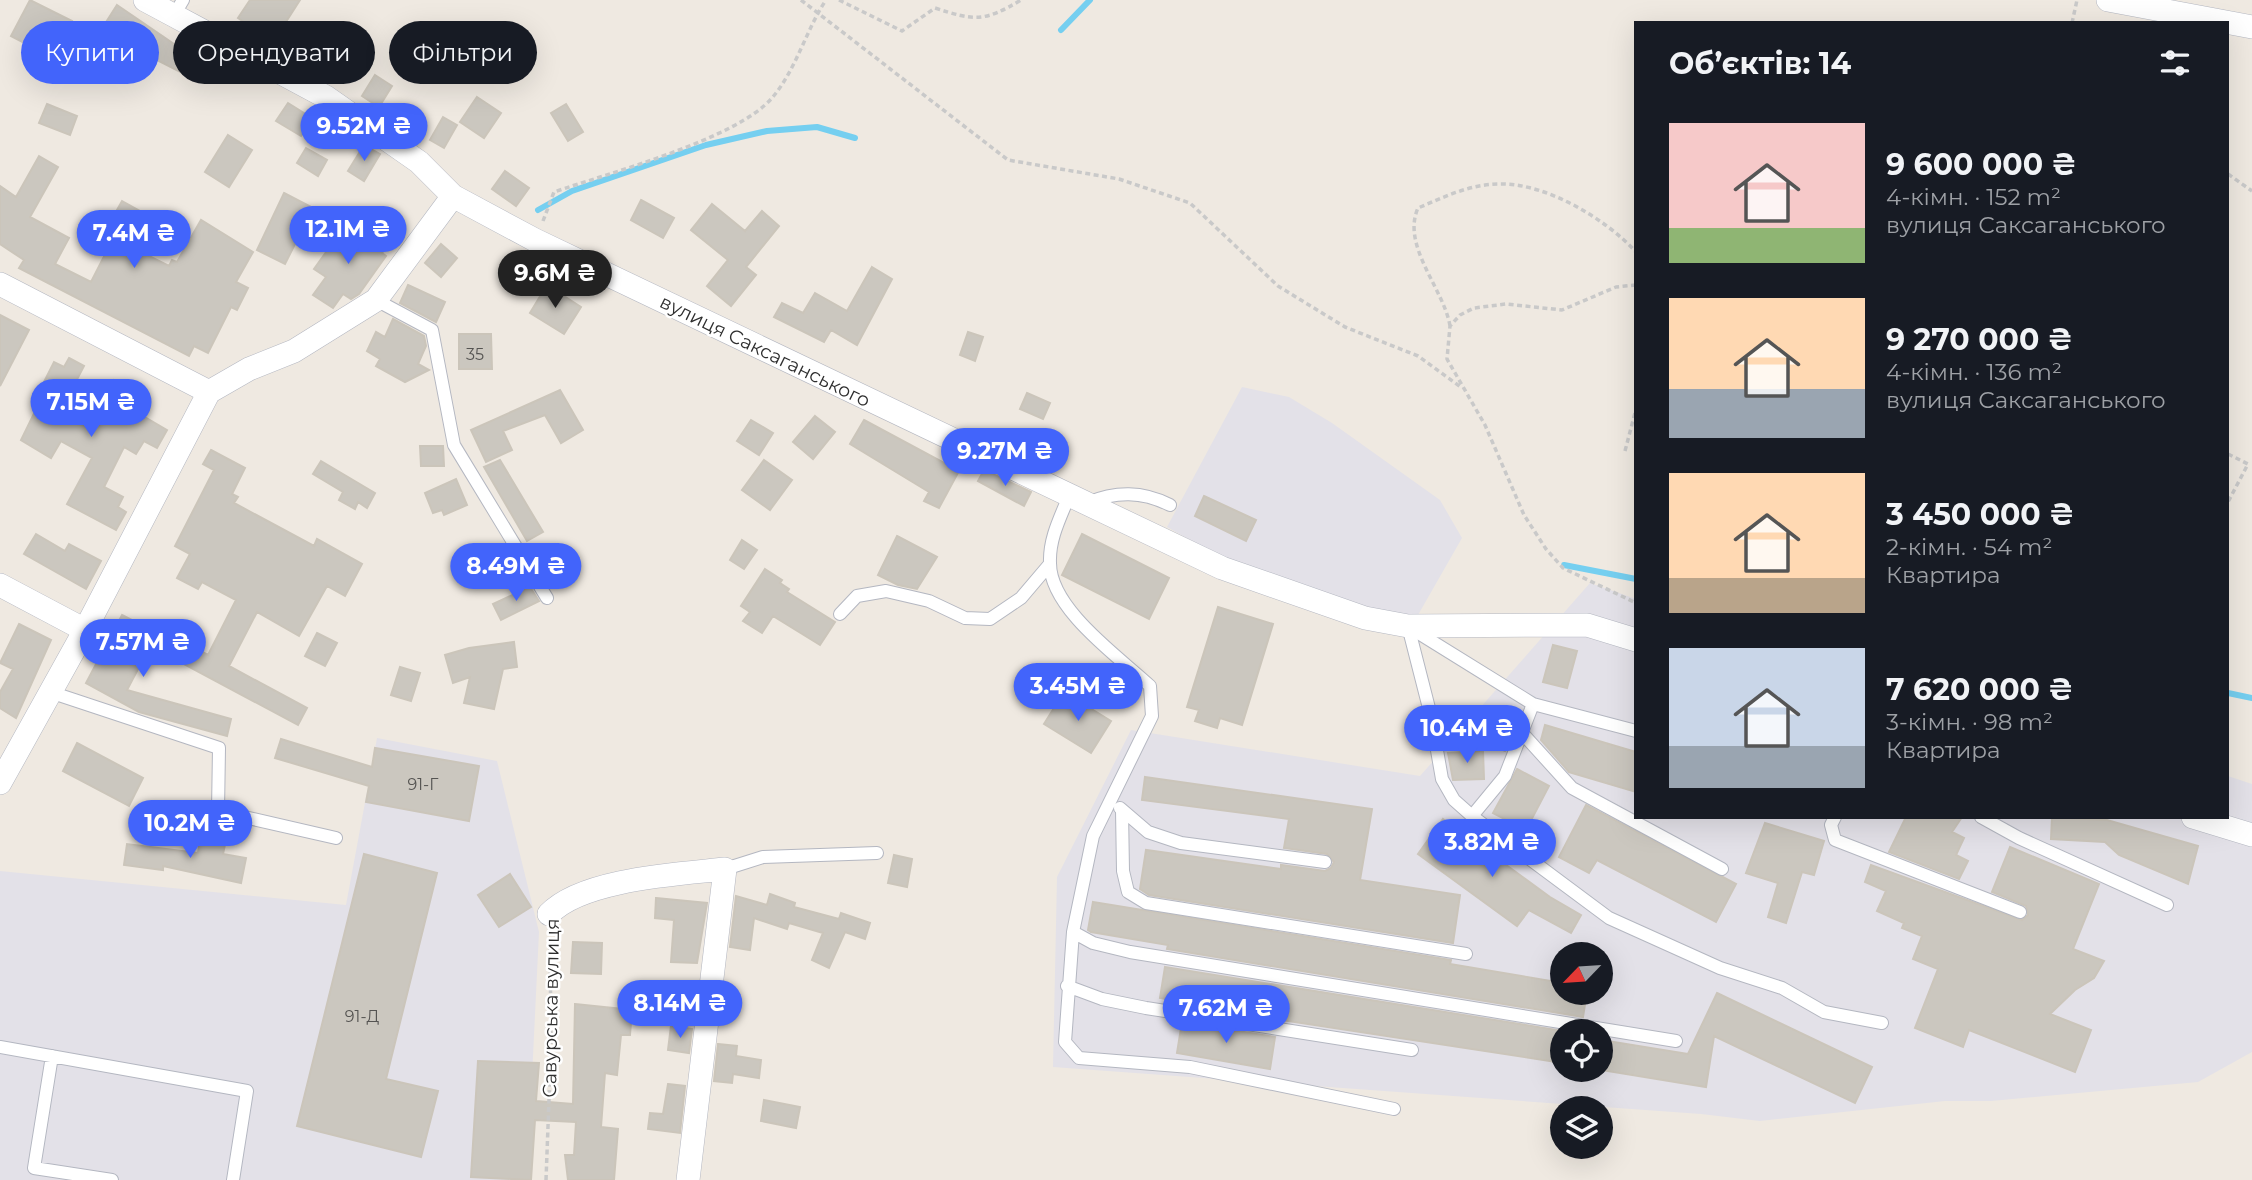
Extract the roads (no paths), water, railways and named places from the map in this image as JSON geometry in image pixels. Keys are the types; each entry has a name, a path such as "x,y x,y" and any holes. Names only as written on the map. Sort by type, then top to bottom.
{"street":[{"name":"вулиця Саксаганського","path":"145,0 178,8 326,97 419,162 453,197 535,240 1222,568 1365,618 1408,626 1587,625 1634,639"},
{"path":"2108,0 2220,21"},
{"path":"2229,23 2252,27"},
{"path":"0,783 85,630 209,392 249,369 294,351 376,300 453,197"},
{"path":"0,284 209,392"},
{"path":"0,585 85,630"},
{"path":"2200,819 2252,835"},
{"path":"688,1180 725,869"},
{"name":"Савурська вулиця","path":"550,914 570,898 632,880 725,869"}],"lane":[{"path":"376,300 432,330 454,445 547,598"},
{"path":"1170,505 1150,495 1108,494 1078,500 1053,534 1049,565 1059,593 1070,611 1150,686 1152,716 1093,836 1073,932 1065,1042 1079,1058 1190,1067 1394,1110"},
{"path":"840,614 857,596 886,591 929,601 965,618 990,620 1021,598 1049,565"},
{"path":"1408,626 1533,704 1634,730"},
{"path":"1408,626 1431,716 1442,779 1454,800 1472,817 1609,918 1720,968 1782,988 1824,1012 1882,1023"},
{"path":"50,692 219,748 218,811 336,838"},
{"path":"1472,817 1505,776 1524,735 1533,704"},
{"path":"1524,735 1572,788 1722,869"},
{"path":"1110,800 1148,832 1181,843 1325,862"},
{"path":"1122,810 1123,871 1128,892 1146,903 1466,954"},
{"path":"1834,819 1831,825 1835,840 2020,912"},
{"path":"1985,819 2019,838 2167,905"},
{"path":"725,869 763,858 877,853"},
{"path":"1073,932 1093,943 1130,952 1676,1041"},
{"path":"1067,986 1113,1002 1412,1050"},
{"path":"0,1047 247,1091 233,1180"},
{"path":"52,1056 34,1168 112,1180"}],"waterway":[{"path":"1061,30 1090,0"},
{"path":"538,210 572,191 706,145 767,131 817,127 855,138"},
{"path":"1564,565 1634,579"},
{"path":"2229,693 2252,698"}]}
